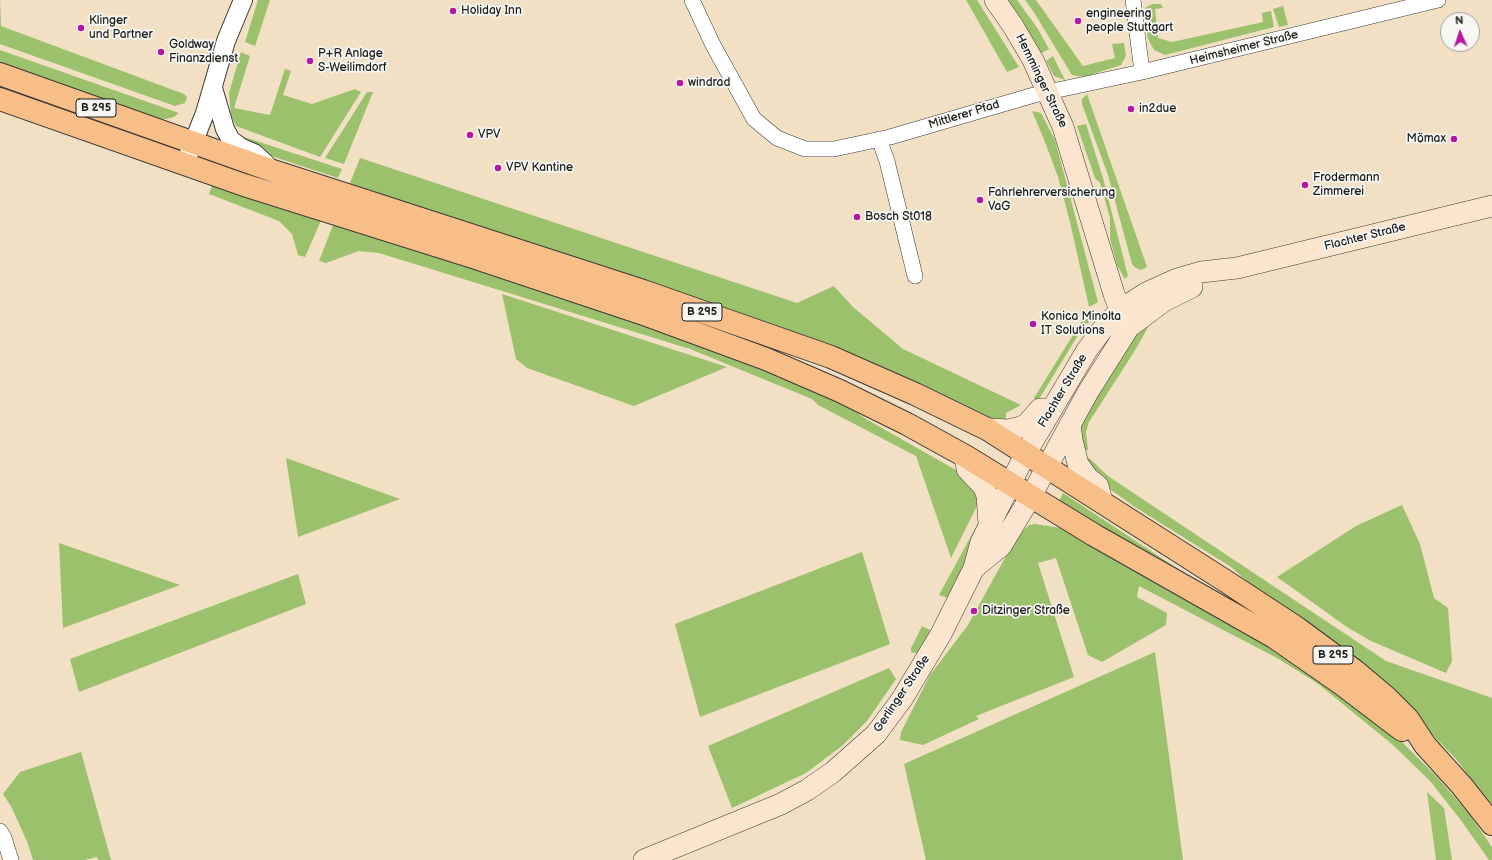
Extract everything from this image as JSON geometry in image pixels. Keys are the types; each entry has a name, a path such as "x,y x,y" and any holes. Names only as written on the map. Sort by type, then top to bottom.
{"main road":[{"name":"Hemminger Straße","path":"995,0 1013,26 1048,92 1071,148 1124,318"},
{"name":"B 295","path":"0,74 276,172 643,291 831,357 915,394 987,429 1102,501 1297,628 1355,671 1387,698 1408,719 1425,745 1462,786 1492,824"},
{"name":"B 295","path":"0,99 282,197 473,257 648,316 766,359 866,403 965,456 1128,554 1274,637 1343,685 1400,729 1425,745"},
{"name":"Flachter Straße","path":"1010,483 1052,408 1087,350 1102,330 1124,318 1237,268 1492,206"},
{"name":"Flachter Straße","path":"1031,496 1088,392 1124,318"},
{"path":"987,429 1009,430 1021,427 1027,424 1040,410 1052,408"},
{"path":"1070,424 1078,464 1088,478 1098,486 1102,501"},
{"path":"965,456 967,469 978,479 987,495 989,525"},
{"name":"Gerlinger Straße","path":"644,860 781,804 807,790 834,772 876,734 902,700 941,634 974,568 981,542 1010,483"},
{"name":"Gerlinger Straße","path":"974,568 1001,546 1031,496"}],"street":[{"path":"185,164 213,88 226,41 243,0"},
{"name":"Mittlerer Pfad","path":"692,0 713,45 754,118 777,138 805,149 834,149 895,136 1015,100 1048,92"},
{"path":"1133,0 1142,72"},
{"name":"Heimsheimer Straße","path":"1048,92 1142,72 1438,0"},
{"path":"213,88 225,129 232,140 242,148 254,154 276,172"},
{"path":"879,139 887,161 914,276"},
{"path":"0,831 4,838 11,860"}],"green space":[{"path":"0,0 1,26 184,94 187,97 185,103 175,106 0,44"},
{"path":"258,0 270,0 255,46 245,42"},
{"path":"966,0 977,0 1019,67 1007,72"},
{"path":"1006,0 1017,0 1038,29 1049,49 1041,53"},
{"path":"1025,0 1036,0 1083,66 1115,58 1112,44 1124,43 1126,56 1121,65 1084,77 1072,75"},
{"path":"1153,4 1161,4 1163,8 1155,9 1158,38 1172,42 1263,22 1262,13 1271,11 1274,27 1165,55 1154,50 1148,39 1144,13 1146,7"},
{"path":"1283,6 1288,25 1279,27 1273,9"},
{"path":"0,50 179,113 174,117 166,119 152,118 0,66"},
{"path":"241,52 250,56 234,108 270,115 285,69 291,71 283,95 312,104 355,89 361,92 320,157 236,126 231,115 229,93"},
{"path":"1053,56 1065,80 1054,76 1046,61"},
{"path":"367,92 373,92 344,164 325,158"},
{"path":"1087,94 1147,267 1141,270 1132,264 1108,175 1082,104 1082,99"},
{"path":"1032,111 1041,113 1055,140 1098,302 1089,307 1070,222 1058,177"},
{"path":"1086,124 1103,178 1128,276 1125,279 1117,265 1110,239 1110,218 1100,183 1095,178 1077,126"},
{"path":"235,134 342,169 338,178 253,150"},
{"path":"360,158 797,303 834,286 853,307 903,349 1021,405 1006,413 1006,423 994,423 375,199 350,183"},
{"path":"213,183 323,216 305,257 298,255 292,234 279,221 209,194"},
{"path":"335,220 711,346 845,404 866,419 963,474 983,504 977,506 951,558 916,456 818,405 812,399 690,349 379,253 359,251 326,263 319,261"},
{"path":"502,294 727,367 634,406 527,368 516,359"},
{"path":"1096,311 1098,313 1096,319 1084,325 1038,401 1034,398 1081,322"},
{"path":"1155,315 1134,352 1089,422 1086,432 1088,450 1081,451 1078,427 1130,338"},
{"path":"286,458 400,499 298,537"},
{"path":"1089,458 1108,476 1386,661 1492,698 1492,808 1457,760 1385,686 1268,600 1231,567 1135,507 1097,480 1083,461"},
{"path":"1063,493 1198,582 1224,597 1253,610 1314,651 1058,503"},
{"path":"1402,505 1420,544 1434,598 1448,608 1452,661 1446,673 1371,641 1347,627 1277,577 1356,526"},
{"path":"983,514 982,527 948,598 939,595"},
{"path":"1035,524 1061,528 1280,650 1399,739 1437,777 1469,814 1492,847 1492,860 1489,860 1460,819 1430,781 1393,745 1317,683 1277,658 1139,586 1137,597 1167,613 1166,625 1102,662 1088,655 1056,558 1038,563 1074,677 976,716 965,706 979,719 923,745 900,740 901,732 930,675 968,625 1017,536 1029,525"},
{"path":"59,543 180,585 63,628"},
{"path":"862,552 890,644 700,717 675,624"},
{"path":"298,574 306,604 79,692 70,659"},
{"path":"922,626 932,631 923,649 917,653 913,653 911,652 911,648"},
{"path":"1155,652 1183,860 926,860 904,764"},
{"path":"889,668 896,679 867,721 842,746 806,773 732,808 708,746"},
{"path":"81,752 111,860 98,860 97,857 85,860 33,860 28,844 12,808 3,794 20,772"},
{"path":"1427,792 1444,808 1452,860 1436,860"}],"place":[{"name":"Holiday Inn","path":"453,11"},
{"name":"engineering people Stuttgart","path":"1078,21"},
{"name":"Klinger und Partner","path":"81,28"},
{"name":"Goldway Finanzdienst","path":"161,52"},
{"name":"P+R Anlage S-Weilimdorf","path":"310,61"},
{"name":"windrad","path":"680,83"},
{"name":"in2due","path":"1131,109"},
{"name":"VPV","path":"470,135"},
{"name":"Mömax","path":"1454,139"},
{"name":"VPV Kantine","path":"498,168"},
{"name":"Frodermann Zimmerei","path":"1305,185"},
{"name":"Fahrlehrerversicherung VaG","path":"980,200"},
{"name":"Bosch St018","path":"857,217"},
{"name":"Konica Minolta IT Solutions","path":"1033,324"},
{"name":"Ditzinger Straße","path":"974,611"}]}
